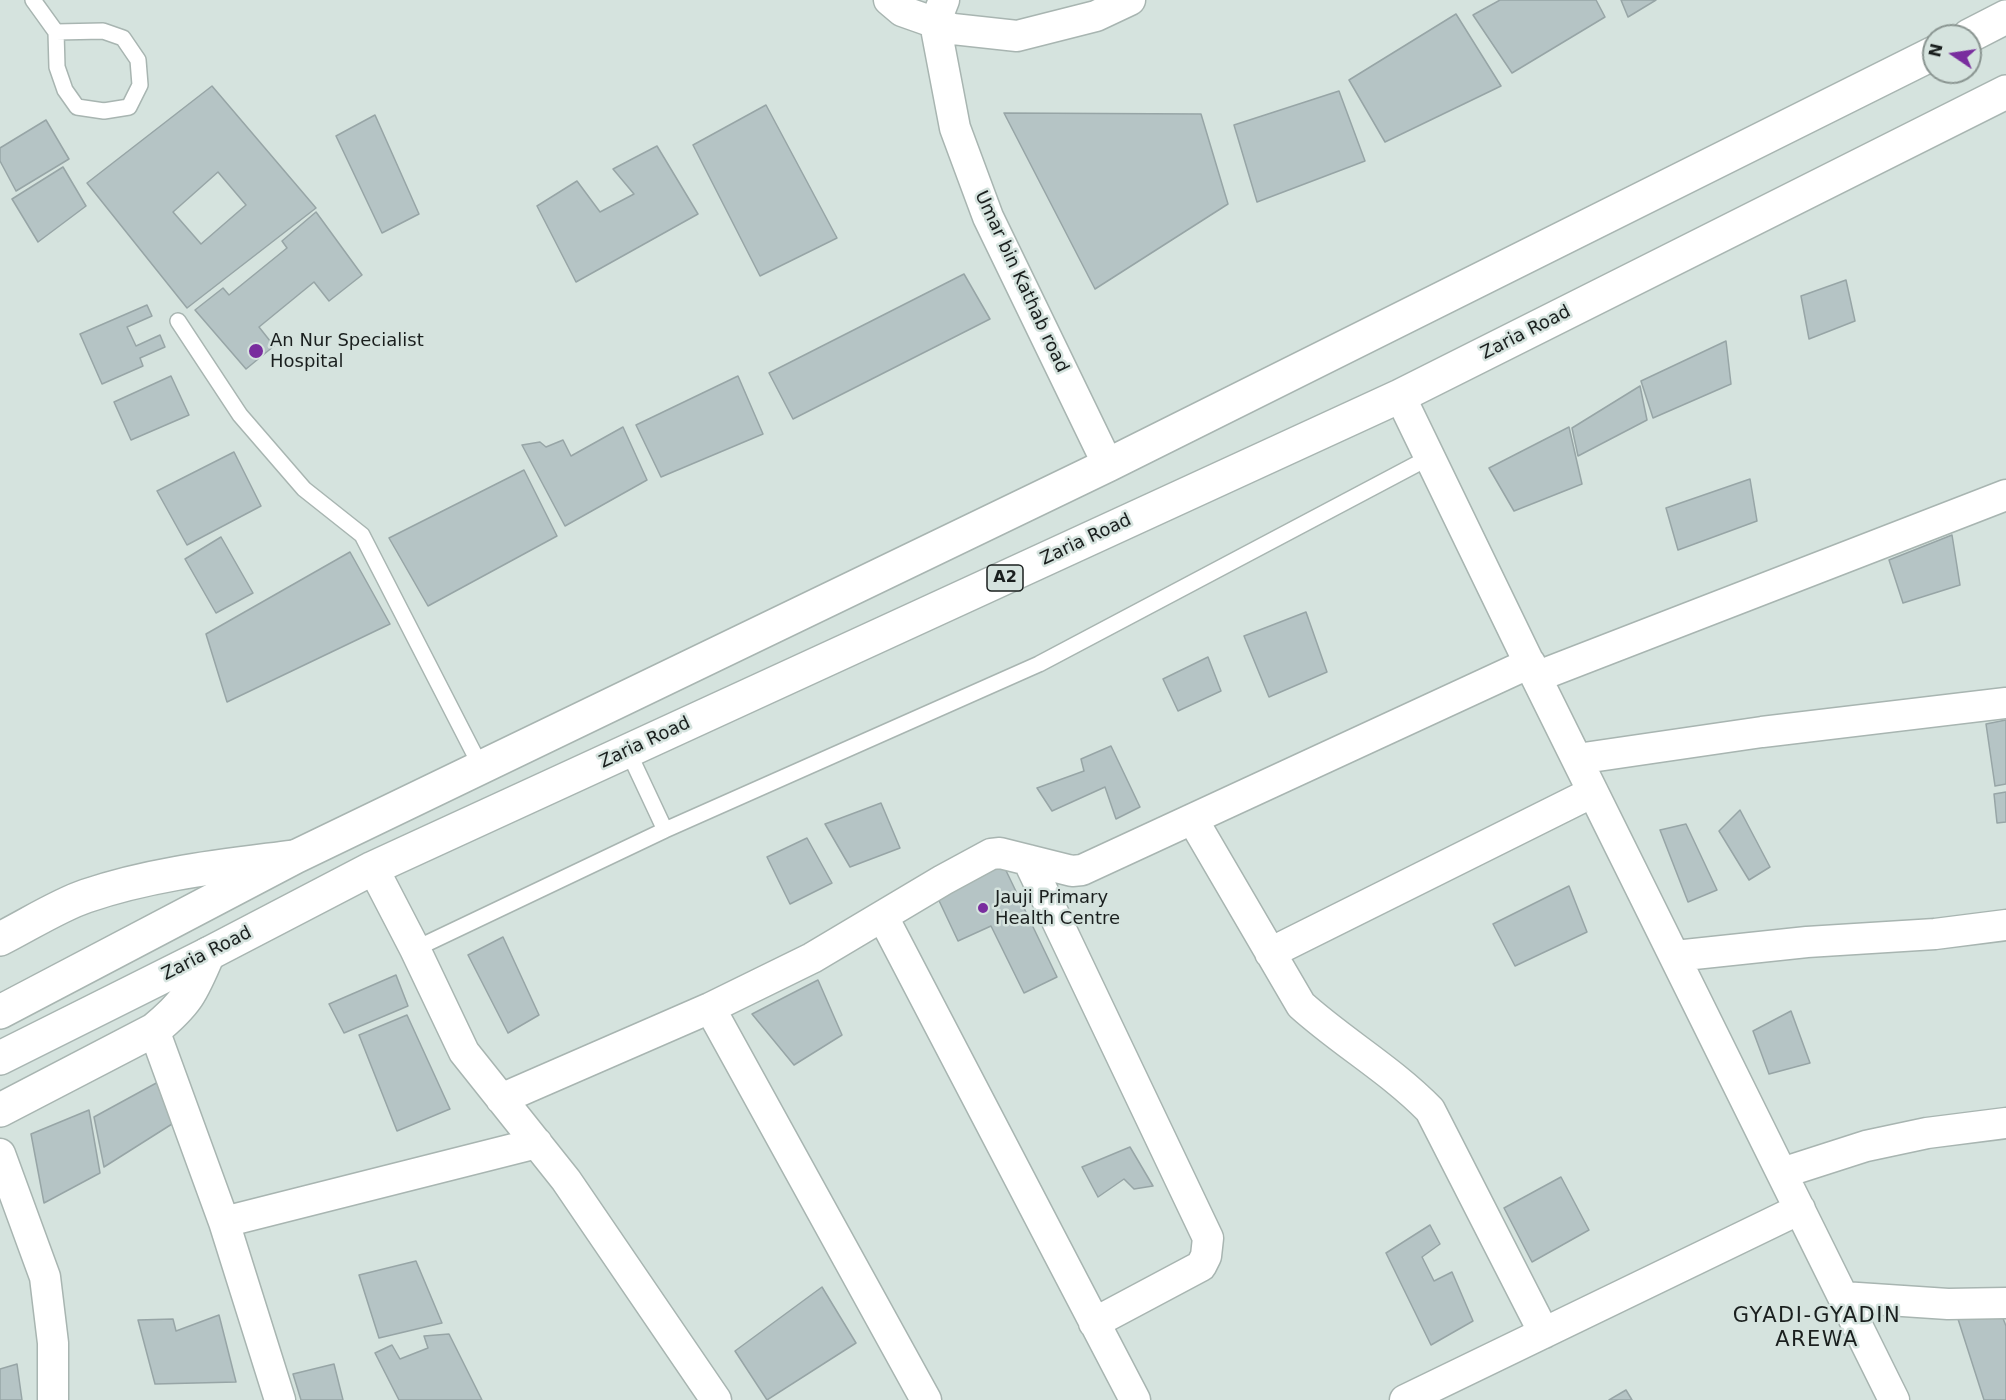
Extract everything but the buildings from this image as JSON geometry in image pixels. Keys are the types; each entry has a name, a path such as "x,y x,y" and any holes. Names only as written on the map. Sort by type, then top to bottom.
{"main road":[{"path":"1982,29 2006,17"},
{"path":"0,1012 295,857 1108,465 1922,59"},
{"name":"Zaria Road","path":"0,1058 373,868 1400,396 2006,92"},
{"path":"0,939 84,896 186,871 295,857"},
{"path":"0,1110 154,1030 176,1012 192,992 208,954"}],"street":[{"path":"889,0 902,11 940,11 953,29 1017,36 1096,16 1130,0"},
{"name":"Umar bin Kathab road","path":"940,11 955,128 987,217 1108,465"},
{"path":"1400,396 1894,1400"},
{"path":"501,1099 710,1008 812,958 991,854 1000,853 1072,871 1082,870 1533,670 2006,495"},
{"path":"1577,759 1762,732 2006,703"},
{"path":"1270,953 1593,792"},
{"path":"1193,820 1300,1005 1325,1027 1407,1087 1430,1110 1544,1333"},
{"path":"1028,860 1208,1238 1206,1256 1201,1266 1094,1323"},
{"path":"373,868 464,1052 566,1180 716,1400"},
{"path":"883,917 1135,1400"},
{"path":"1675,956 1807,942 1935,934 2006,926"},
{"path":"710,1008 926,1400"},
{"path":"154,1030 224,1222 280,1400"},
{"path":"1782,1173 1866,1146 1927,1133 2006,1123"},
{"path":"224,1222 537,1143"},
{"path":"0,1154 45,1277 53,1343 53,1400"},
{"path":"1405,1400 1800,1209"},
{"path":"1843,1297 1948,1304 2006,1303"}],"lane":[{"path":"33,0 56,32 57,67 65,90 77,106 104,111 129,108 140,85 138,60 123,38 103,31 56,32"},
{"path":"178,321 240,415 304,489 362,535 481,767"},
{"path":"415,949 666,830 1039,664 1430,457"},
{"path":"628,751 666,830"}],"place":[{"name":"An Nur Specialist Hospital","path":"256,351"},
{"name":"Jauji Primary Health Centre","path":"983,908"}],"district":[{"name":"GYADI-GYADIN AREWA","path":"1817,1329"}]}
